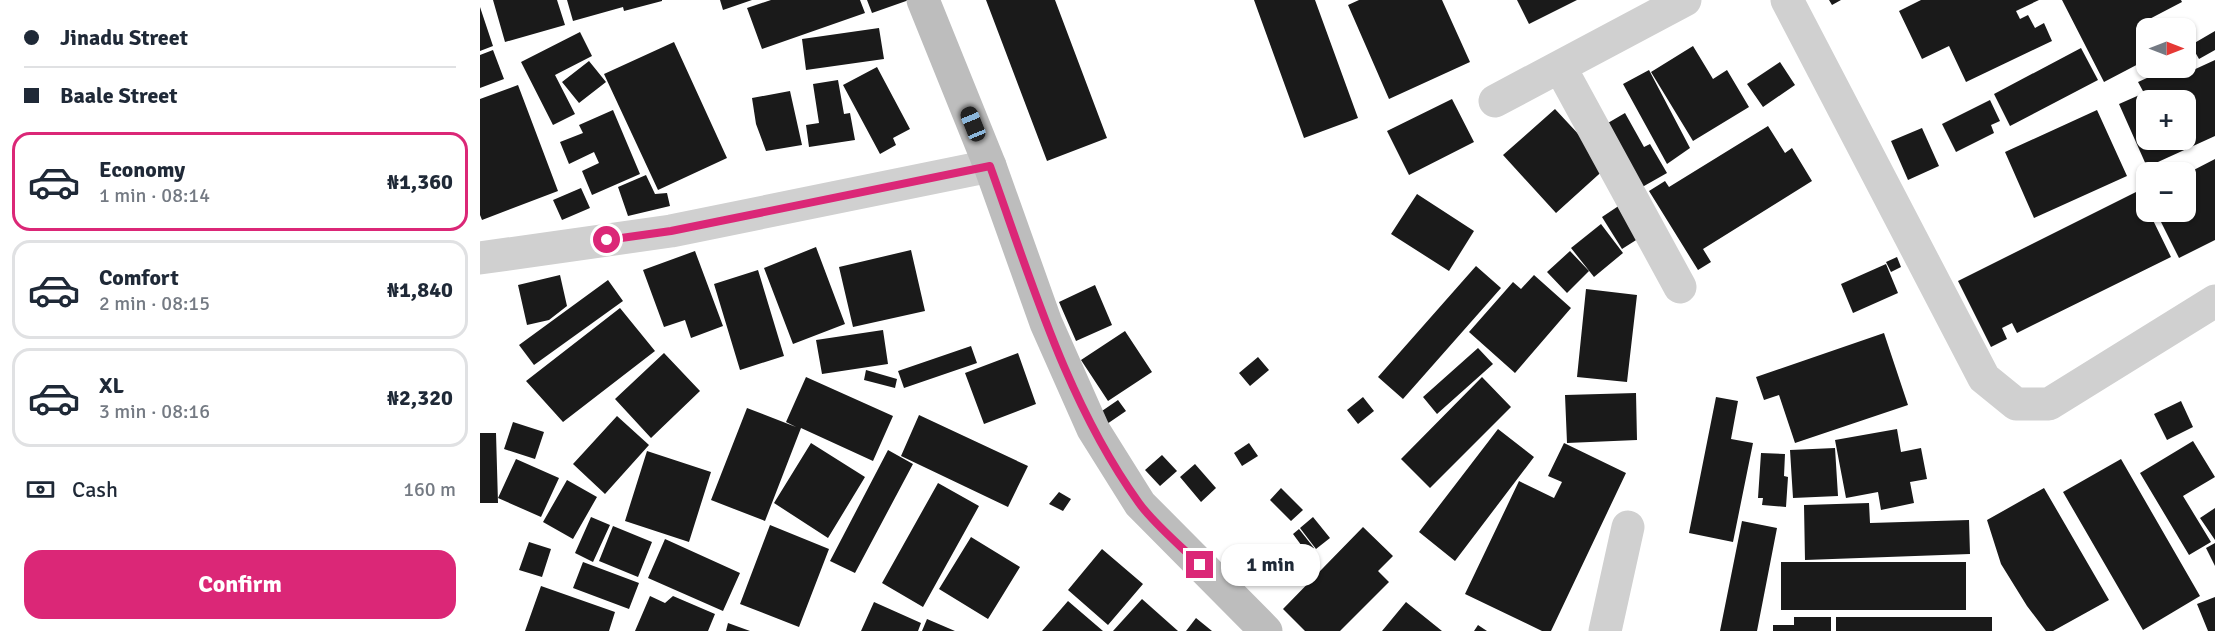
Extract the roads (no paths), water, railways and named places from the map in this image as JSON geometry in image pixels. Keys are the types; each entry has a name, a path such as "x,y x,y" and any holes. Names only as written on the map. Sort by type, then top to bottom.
{"street":[{"path":"923,0 990,166 1046,323 1093,429 1140,504 1266,631"},
{"path":"1495,102 1685,0"},
{"path":"1787,0 1984,378 2016,404 2049,404 2215,301"},
{"path":"1560,67 1680,287"},
{"path":"480,258 671,231 990,166"},
{"path":"1605,631 1628,527"}]}
